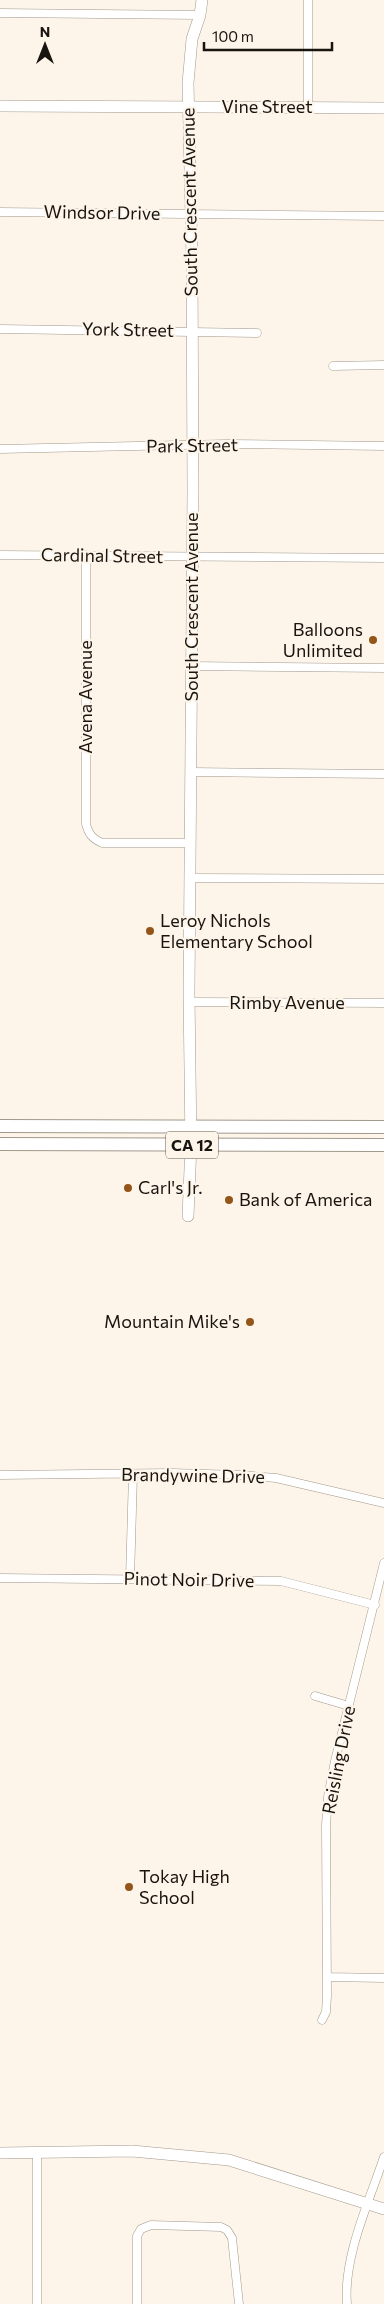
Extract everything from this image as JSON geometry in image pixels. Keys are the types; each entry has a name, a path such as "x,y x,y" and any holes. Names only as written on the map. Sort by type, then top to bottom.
{"main road":[{"name":"CA 12","path":"0,1126 384,1127"},
{"name":"CA 12","path":"0,1144 384,1145"}],"street":[{"name":"South Crescent Avenue","path":"188,1216 191,1145 190,843 193,445 188,107 190,54 202,0"},
{"path":"308,0 308,107"},
{"path":"0,14 200,15"},
{"name":"Vine Street","path":"0,106 384,108"},
{"name":"Windsor Drive","path":"0,212 384,216"},
{"name":"York Street","path":"0,329 257,333"},
{"path":"333,366 384,365"},
{"name":"Park Street","path":"0,449 193,445 384,446"},
{"name":"Avena Avenue","path":"86,555 86,824 92,838 102,843 190,843"},
{"name":"Cardinal Street","path":"0,556 384,558"},
{"path":"192,666 384,668"},
{"path":"191,772 384,774"},
{"path":"191,878 384,879"},
{"name":"Rimby Avenue","path":"190,1002 384,1003"},
{"path":"130,1579 133,1474"},
{"name":"Brandywine Drive","path":"0,1475 229,1474 276,1478 384,1502"},
{"name":"Reisling Drive","path":"322,2020 326,2012 327,1978 328,1796 384,1563"},
{"name":"Pinot Noir Drive","path":"0,1578 281,1581 375,1605"},
{"path":"315,1696 349,1706"},
{"path":"327,1978 384,1978"},
{"path":"0,2153 132,2151 229,2160 384,2209"},
{"path":"37,2153 37,2304"},
{"path":"347,2304 348,2278 353,2252 384,2157"},
{"path":"137,2304 137,2236 141,2229 151,2225 222,2227 227,2230 232,2238 239,2304"}],"place":[{"name":"Balloons Unlimited","path":"373,640"},
{"name":"Leroy Nichols Elementary School","path":"150,931"},
{"name":"Carl's Jr.","path":"128,1188"},
{"name":"Bank of America","path":"229,1200"},
{"name":"Mountain Mike's","path":"250,1322"},
{"name":"Tokay High School","path":"129,1887"}]}
